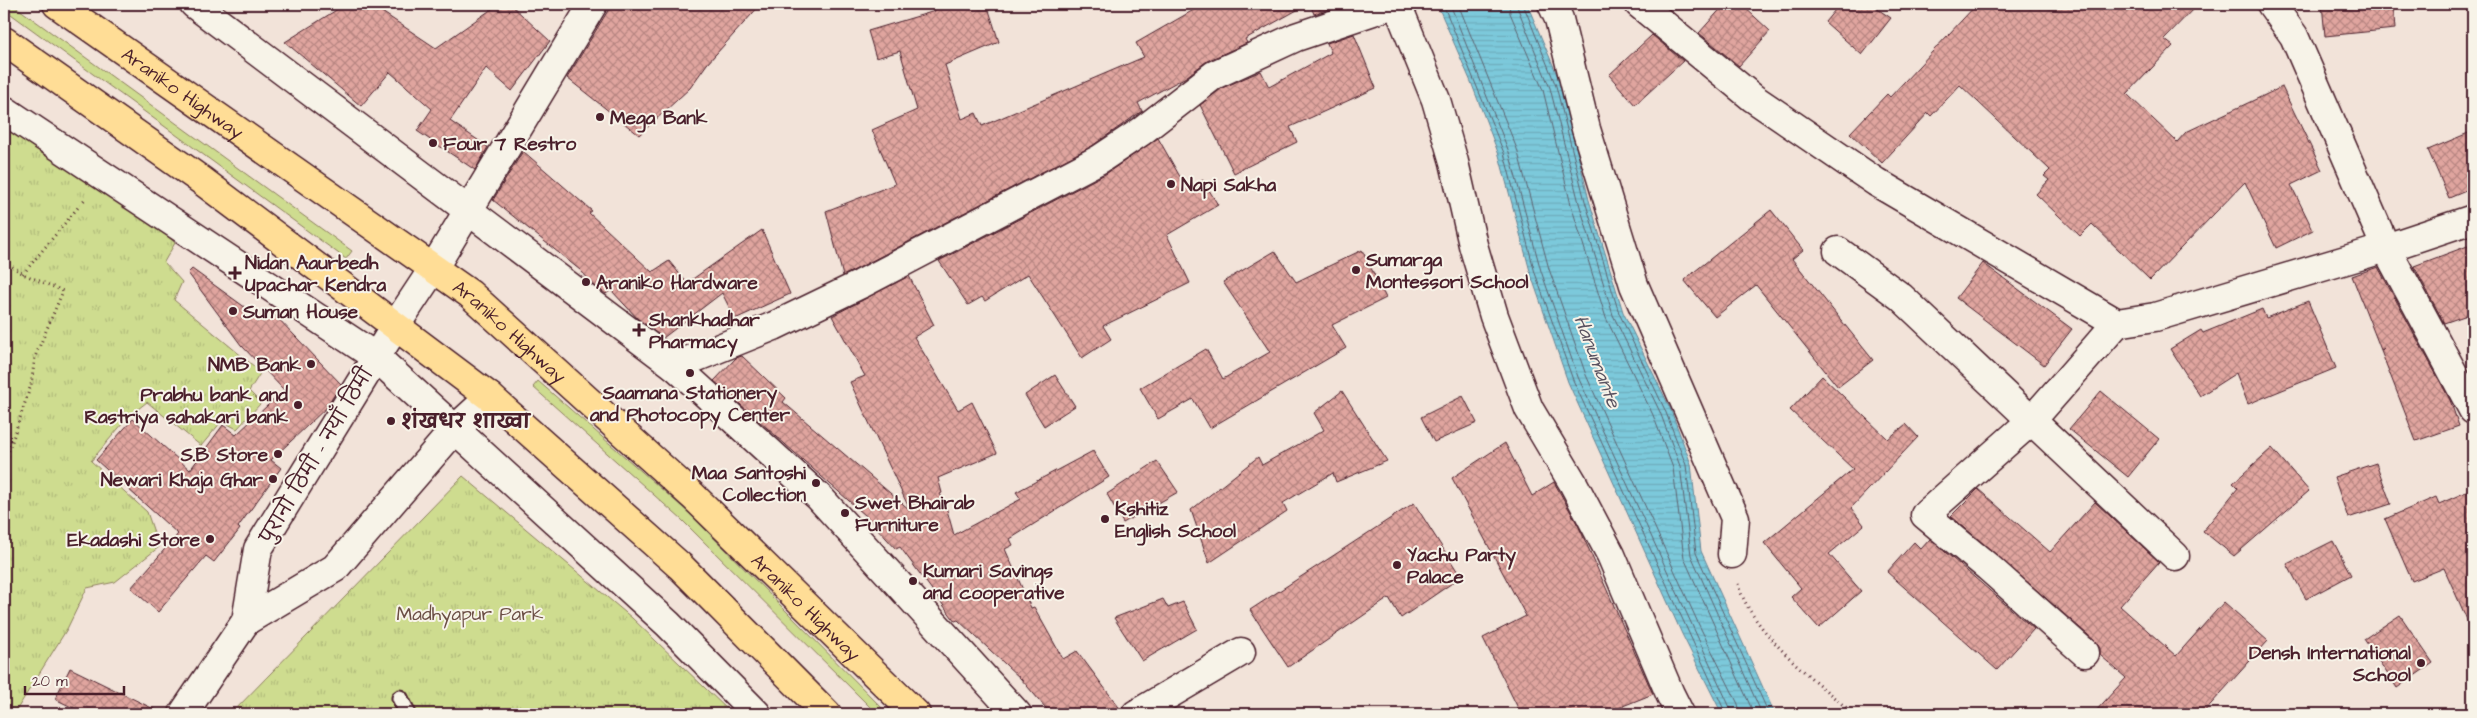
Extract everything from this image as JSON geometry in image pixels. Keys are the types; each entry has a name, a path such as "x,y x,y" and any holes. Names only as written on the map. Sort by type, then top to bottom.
{"highway":[{"name":"Araniko Highway","path":"57,4 470,294 693,496 916,714"},
{"path":"4,41 201,180 490,397 680,566 827,714"}],"street":[{"path":"194,4 675,366 819,497 1017,714"},
{"name":"पुरानो ठिमी - नयाँ ठिमी","path":"183,714 246,621 258,549 396,325 433,269 570,39 594,4"},
{"path":"675,366 774,326 853,288 1100,159 1142,131 1214,75 1296,37 1396,4 1436,100 1454,162 1473,245 1494,316 1530,409 1573,483 1611,556 1680,714"},
{"path":"1552,4 1558,19 1586,129 1634,285 1735,518 1732,554"},
{"path":"1639,4 1754,98 1876,182 2117,322 2155,317 2386,248 2473,219"},
{"path":"2271,4 2294,36 2386,248 2473,410"},
{"path":"4,110 376,357 668,624 757,714"},
{"path":"1838,251 1901,297 2031,422 2176,556"},
{"path":"2085,653 1988,567 1925,515 2031,422 2117,322"},
{"name":"पुरानो ठिमी - नयाँ ठिमी","path":"246,621 335,568 455,428 490,397"},
{"path":"1136,714 1241,652"}],"lane":[{"path":"400,698 408,714"}],"path":[{"path":"23,274 103,176"},
{"path":"4,261 23,274 63,291 35,357 31,385 4,465"},
{"path":"1732,554 1741,594 1760,623 1789,657 1854,714"}],"green space":[{"path":"4,4 12,4 352,251 346,259 4,9"},
{"path":"4,121 103,177 175,243 164,262 182,282 174,300 261,372 249,391 261,403 237,429 222,421 201,446 147,402 129,416 91,461 147,512 159,547 115,582 87,588 67,629 14,714 4,714"},
{"path":"538,381 689,513 888,714 877,714 682,520 533,387"},
{"name":"Madhyapur Park","path":"463,476 632,618 729,711 725,714 231,714"}],"water":[{"name":"Hanumante","path":"1437,4 1527,4 1561,84 1589,200 1623,312 1670,408 1691,464 1701,551 1775,714 1722,714 1682,634 1568,382 1531,275 1499,155 1471,82"}],"building":[{"path":"346,4 370,4 436,48 499,4 510,4 550,41 512,91 486,68 450,121 488,147 475,170 417,131 432,109 390,72 361,106 285,42"},
{"path":"612,4 761,4 707,64 690,88 639,135 567,78"},
{"path":"933,4 987,4 999,42 945,65 962,119 976,113 982,126 1144,57 1136,43 1204,4 1308,4 1245,39 1247,43 1207,61 1186,77 1138,103 1142,111 1092,146 843,276 826,211 895,184 872,130 917,110 900,51 876,58 868,31 935,11"},
{"path":"1310,4 1341,4 1342,5 1314,14"},
{"path":"1725,4 1741,4 1770,31 1739,66 1699,33"},
{"path":"1840,4 1870,4 1891,18 1862,55 1825,22"},
{"path":"1977,4 2198,4 2164,39 2173,46 2127,94 2177,142 2186,132 2282,87 2322,170 2291,185 2313,230 2276,248 2245,182 2150,280 2092,224 2080,236 2036,194 2049,180 2044,176 2050,170 1960,85 1931,116 1928,113 1882,163 1850,133 1887,94 1890,97"},
{"path":"2322,4 2393,4 2395,29 2325,36"},
{"path":"1354,34 1376,88 1290,127 1297,142 1234,173 1200,105 1222,88 1261,71 1269,87 1331,53 1327,43"},
{"path":"1652,35 1683,61 1635,105 1609,75"},
{"path":"2473,131 2473,188 2449,198 2428,150"},
{"path":"1158,138 1187,189 1203,180 1218,205 1167,235 1190,283 1103,326 1111,339 1082,358 1028,274 985,301 982,297 968,305 939,261 1107,173"},
{"path":"523,151 592,211 589,213 652,272 669,261 687,283 762,230 790,294 735,319 722,293 663,338 638,319 611,290 606,294 595,286 580,270 493,200"},
{"path":"1771,210 1803,250 1792,259 1873,360 1838,387 1756,285 1715,317 1684,280"},
{"path":"2473,244 2473,313 2444,323 2414,266"},
{"path":"1362,250 1386,298 1332,325 1346,348 1210,428 1193,399 1158,419 1140,388 1206,349 1223,379 1270,352 1223,282 1275,251 1296,282"},
{"path":"1983,263 2072,329 2044,365 1956,298"},
{"path":"2378,267 2450,400 2459,426 2416,441 2381,351 2384,348 2381,350 2352,276"},
{"path":"192,269 264,321 273,313 341,384 327,407 271,460 281,468 238,527 240,529 214,562 206,556 158,612 131,588 178,534 96,460 133,419 190,470 223,425 236,435 284,390 241,345 188,273"},
{"path":"909,276 934,325 914,337 958,410 972,402 997,453 938,478 942,493 940,494 945,503 954,535 1021,499 1016,492 1093,451 1109,477 1010,539 1013,545 1005,549 1031,608 1034,607 1063,659 1077,651 1121,710 1120,714 1051,714 1021,679 958,620 955,621 900,547 896,549 866,516 714,381 736,358 742,356 786,398 783,402 910,510 850,382 865,376 832,316"},
{"path":"2308,301 2336,368 2248,404 2236,373 2200,396 2170,349 2201,330 2203,333 2262,309 2266,318"},
{"path":"1055,375 1075,406 1044,426 1025,395"},
{"path":"1822,376 1888,439 1906,424 1918,437 1851,508 1864,525 1829,554 1861,591 1819,628 1791,597 1801,588 1764,543 1853,469 1790,410"},
{"path":"1342,391 1387,461 1336,482 1333,473 1283,503 1287,511 1209,563 1191,510 1258,457 1262,465 1324,430 1314,413"},
{"path":"2101,391 2159,439 2128,477 2069,429"},
{"path":"1463,396 1477,423 1434,442 1421,417"},
{"path":"1505,443 1532,496 1554,482 1579,527 1653,694 1603,714 1521,714 1483,638 1526,616 1452,478"},
{"path":"2272,448 2309,491 2234,556 2203,531 2238,488 2233,483"},
{"path":"1157,461 1178,492 1123,523 1107,494"},
{"path":"2376,463 2391,504 2348,518 2334,477"},
{"path":"1978,489 2050,552 2095,502 2159,562 2120,606 2176,656 2224,602 2268,641 2202,714 2093,714 2126,678 2100,655 2100,648 2095,641 1951,516"},
{"path":"2473,489 2473,633 2444,568 2412,581 2385,519 2436,497 2439,504"},
{"name":"Yachu Party Palace","path":"1414,503 1461,577 1401,618 1389,598 1288,667 1250,610"},
{"path":"1930,539 2034,629 1997,670 1887,572 1914,542 1921,549"},
{"path":"2333,541 2351,575 2306,599 2287,564"},
{"path":"1163,599 1168,608 1183,602 1197,629 1142,661 1114,618"},
{"path":"2400,615 2433,663 2397,688 2364,639"},
{"path":"70,668 164,714 86,714 55,699"}],"place":[{"name":"Mega Bank","path":"600,117"},
{"name":"Four 7 Restro","path":"433,143"},
{"name":"Napi Sakha","path":"1171,184"},
{"name":"Sumarga Montessori School","path":"1356,270"},
{"name":"Nidan Aaurbedh Upachar Kendra","path":"235,273"},
{"name":"Araniko Hardware","path":"586,282"},
{"name":"Suman House","path":"233,311"},
{"name":"Shankhadhar Pharmacy","path":"639,330"},
{"name":"NMB Bank","path":"311,364"},
{"name":"Saamana Stationery and Photocopy Center","path":"690,373"},
{"name":"Prabhu bank and Rastriya sahakari bank","path":"298,405"},
{"name":"शंखधर शाख्वा","path":"391,421"},
{"name":"S.B Store","path":"278,454"},
{"name":"Newari Khaja Ghar","path":"273,479"},
{"name":"Maa Santoshi Collection","path":"816,483"},
{"name":"Swet Bhairab Furniture","path":"845,513"},
{"name":"Kshitiz English School","path":"1105,519"},
{"name":"Ekadashi Store","path":"210,539"},
{"name":"Yachu Party Palace","path":"1397,565"},
{"name":"Kumari Savings and cooperative","path":"913,581"},
{"name":"Densh International School","path":"2421,663"}]}
